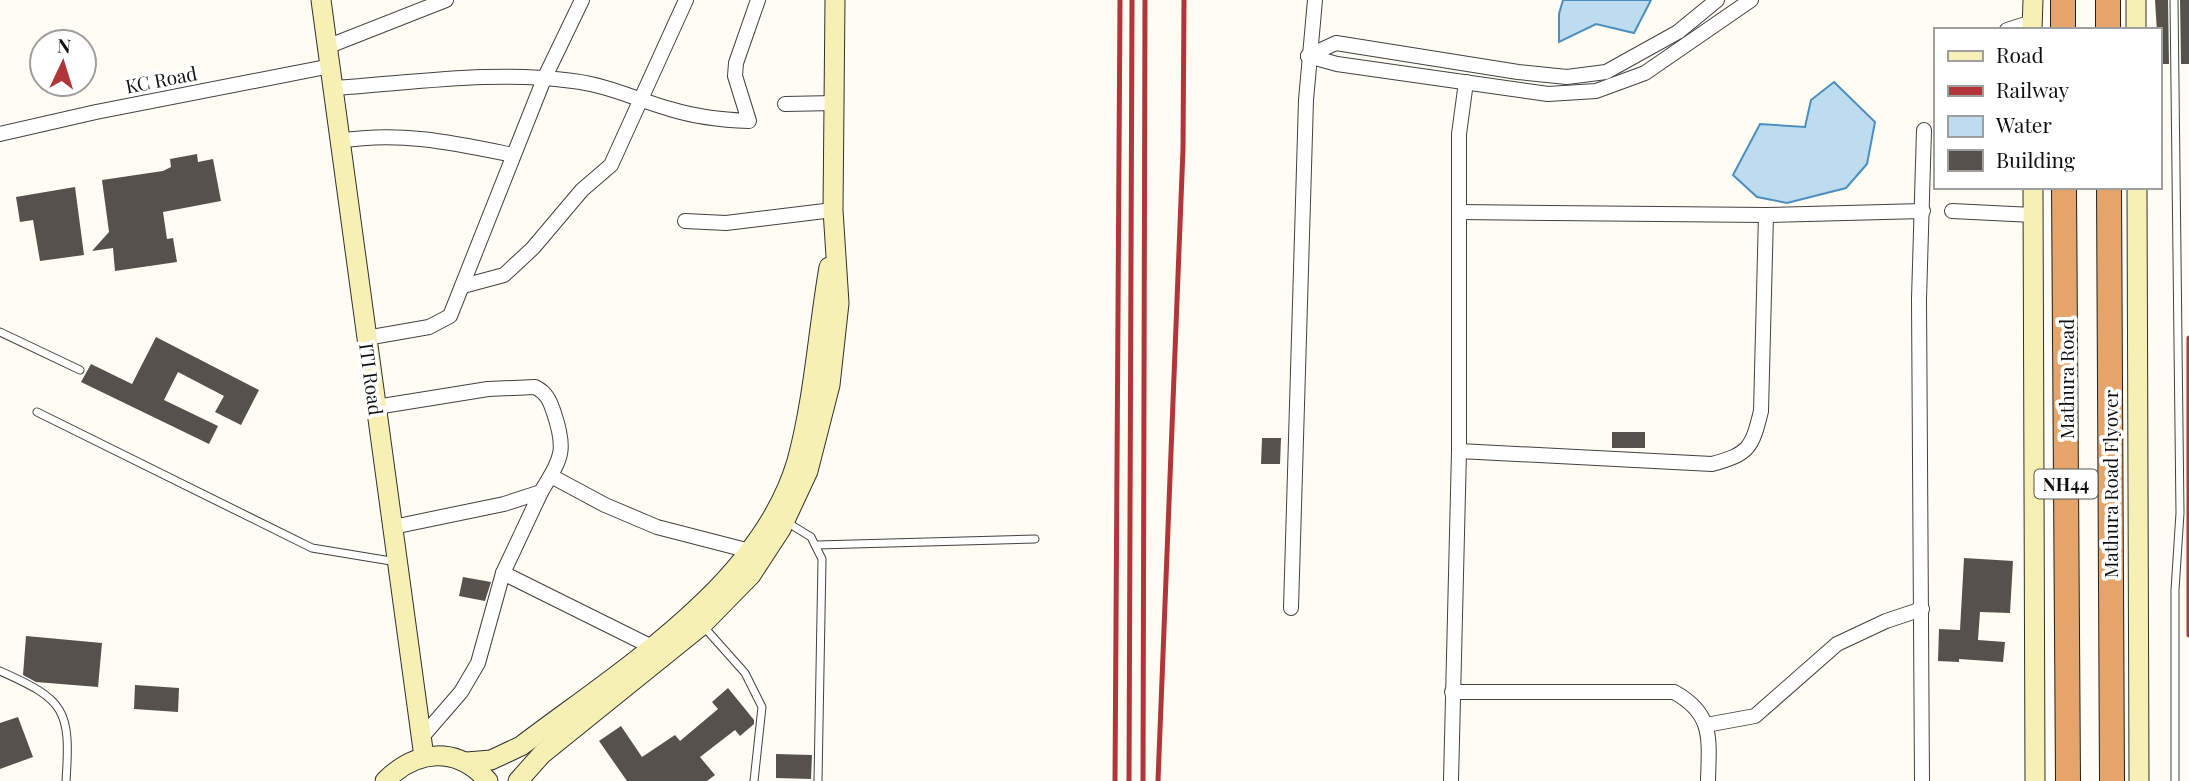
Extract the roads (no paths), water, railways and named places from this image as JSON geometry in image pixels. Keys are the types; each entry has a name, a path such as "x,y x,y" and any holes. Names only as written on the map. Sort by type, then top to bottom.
{"highway":[{"path":"2063,0 2063,28"},
{"path":"2108,0 2108,28"},
{"name":"Mathura Road","path":"2064,189 2068,781"},
{"name":"Mathura Road Flyover","path":"2109,189 2112,781"}],"street":[{"name":"ITI Road","path":"321,0 424,757"},
{"path":"329,46 446,0"},
{"path":"366,338 442,321 456,306 544,79 582,0"},
{"path":"463,286 504,275 533,248 582,190 611,165 686,0"},
{"path":"334,88 475,78 544,79 598,85 709,118 749,121 735,76 736,63 758,0"},
{"path":"518,781 542,754 702,625 751,575 785,520 812,459 830,385 839,303 833,210 835,0"},
{"path":"1291,608 1308,56 1315,0"},
{"path":"1308,56 1336,43 1518,72 1567,77 1606,72 1678,32 1717,0"},
{"path":"1308,56 1337,64 1548,94 1596,91 1645,73 1752,0"},
{"path":"2032,26 2033,0"},
{"path":"2136,0 2136,28"},
{"name":"KC Road","path":"0,134 96,112 331,66"},
{"path":"1451,781 1459,451 1459,134 1466,82"},
{"path":"785,104 835,103"},
{"path":"1922,781 1919,299 1924,130"},
{"path":"340,141 385,135 410,136 513,155"},
{"path":"2033,189 2035,781"},
{"path":"2137,189 2139,781"},
{"path":"685,221 726,223 833,210"},
{"path":"1459,212 1766,215 1923,211"},
{"path":"1952,211 2033,215"},
{"path":"1459,451 1712,464 1741,456 1754,440 1761,411 1766,215"},
{"path":"385,781 412,760 433,755 467,762 491,760 520,746 713,596 750,551 775,510 796,463 834,242"},
{"path":"376,407 488,389 535,387 550,400 562,433 560,460 541,492 503,572 478,663 461,692 422,737"},
{"path":"551,476 605,505 657,527 750,551"},
{"path":"393,527 504,504 541,492"},
{"path":"503,572 650,646"},
{"path":"1706,725 1755,716 1837,644 1922,609"},
{"path":"1452,692 1674,691 1693,702 1706,725 1708,781"},
{"path":"467,762 488,781"}],"lane":[{"path":"2174,0 2180,513 2175,590 2175,781"},
{"path":"0,332 80,370"},
{"path":"37,412 312,548 397,562"},
{"path":"785,520 803,530 817,545 822,559 818,781"},
{"path":"817,545 1035,539"},
{"path":"702,625 745,673 762,707 754,781"},
{"path":"0,671 49,695 58,709 66,725 66,781"}],"water":[{"path":"1563,0 1651,0 1634,33 1596,24 1559,42 1559,14"},
{"path":"1834,82 1875,122 1867,164 1846,188 1787,203 1757,197 1733,175 1760,124 1805,127 1811,100"}],"railway":[{"path":"1115,781 1120,0"},
{"path":"1129,781 1132,0"},
{"path":"1143,781 1145,0"},
{"path":"1158,781 1183,149 1184,0"},
{"path":"2189,338 2189,635"}]}
